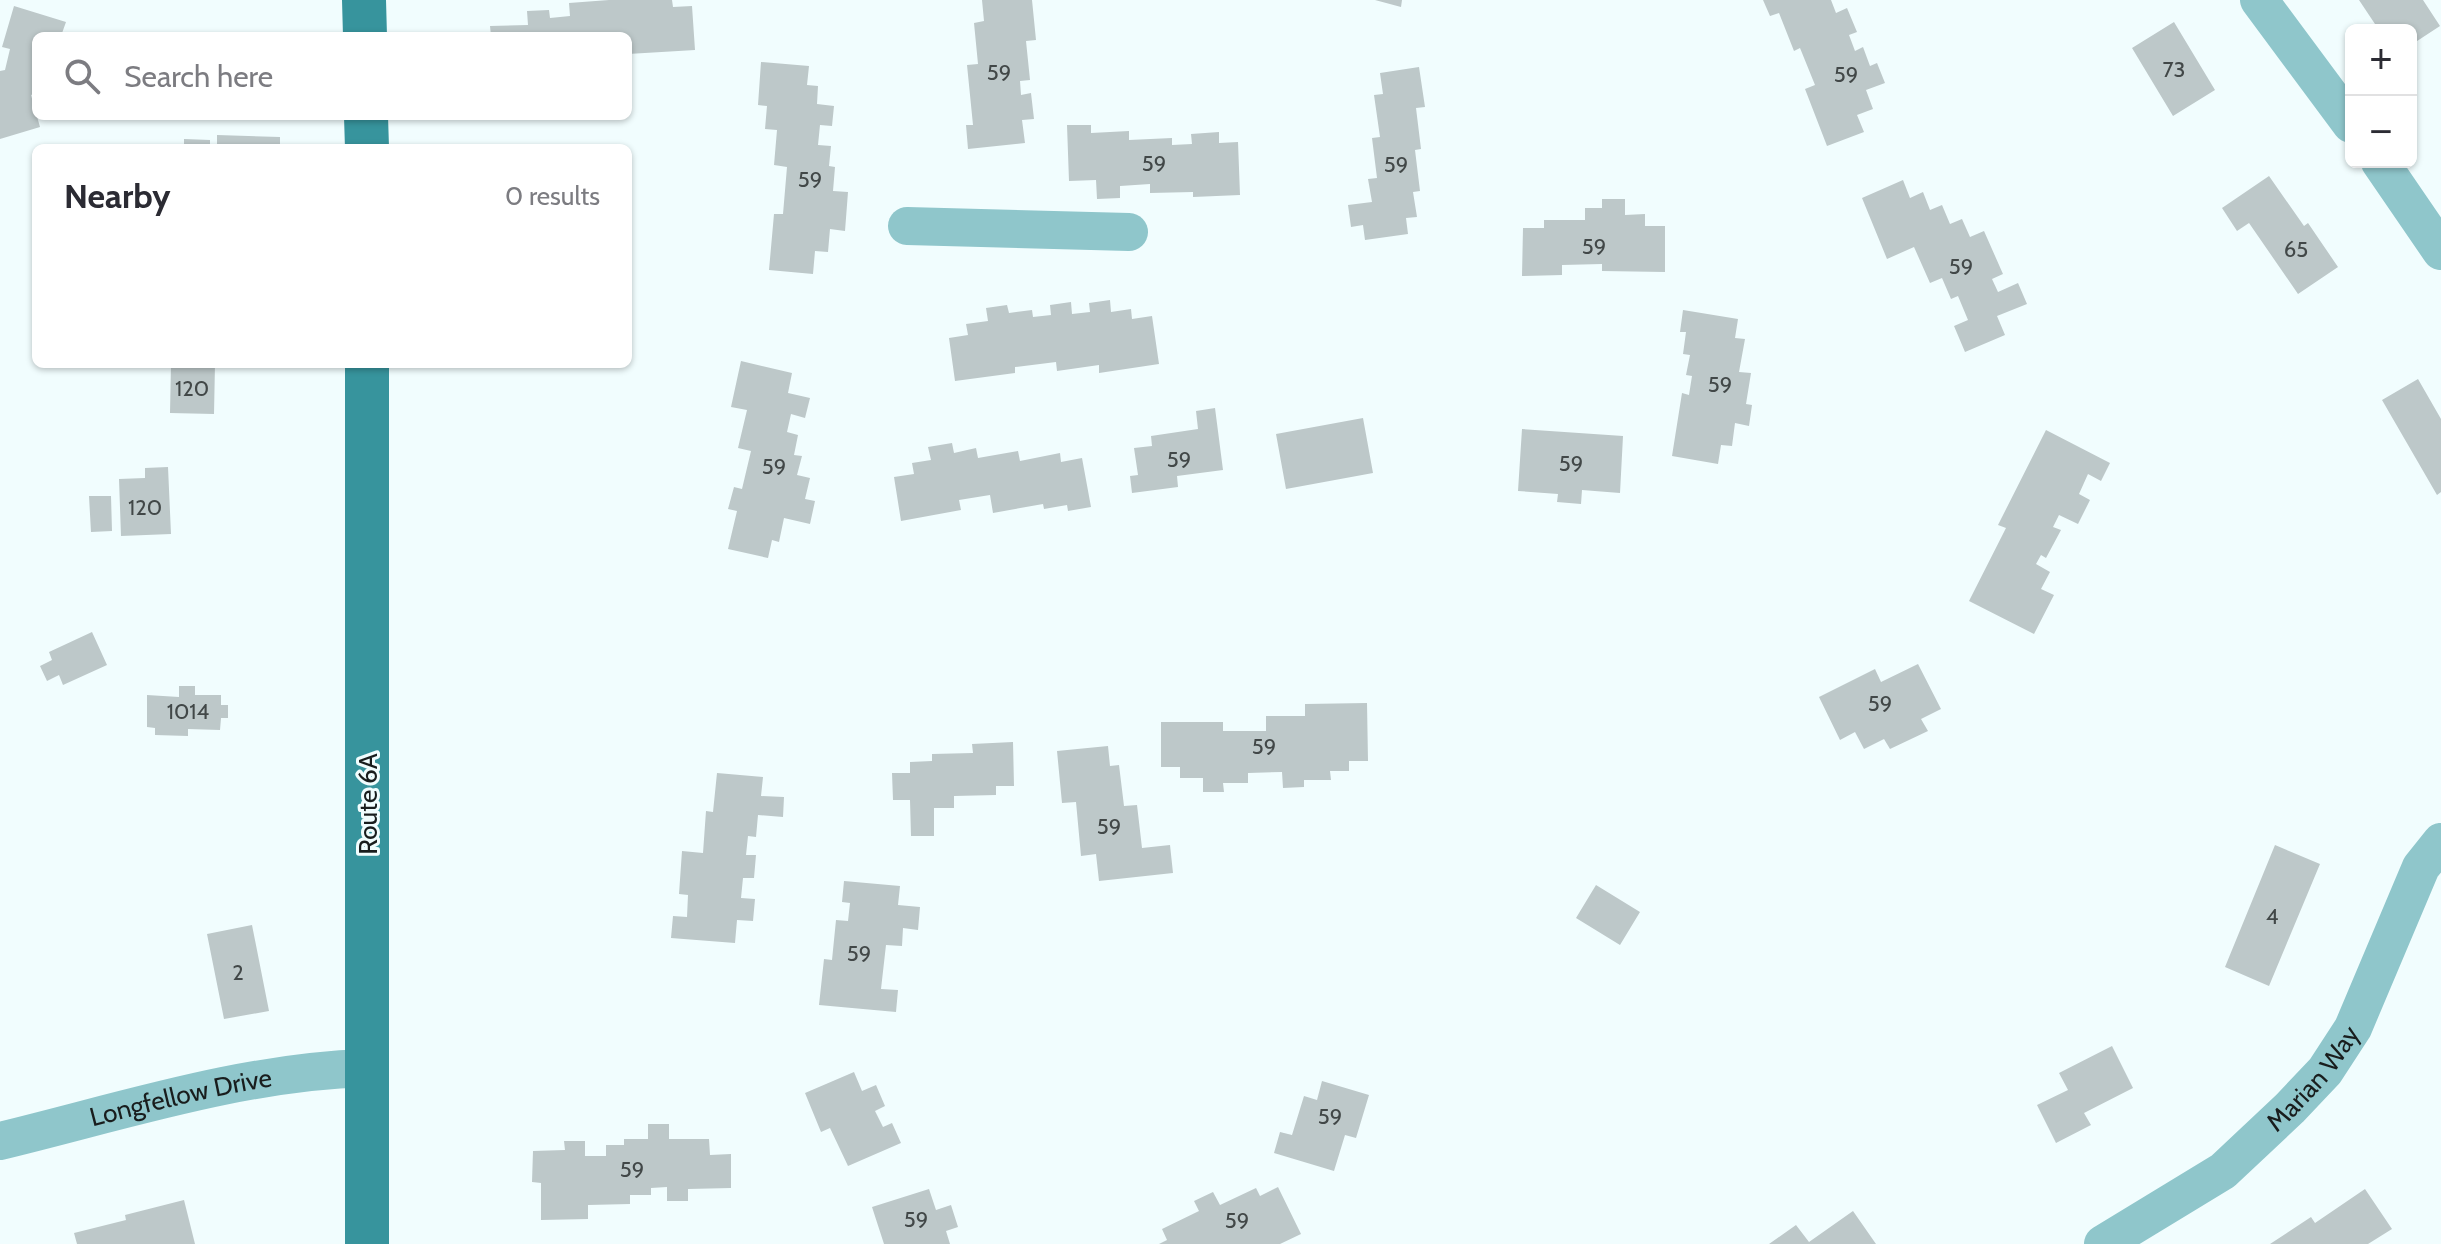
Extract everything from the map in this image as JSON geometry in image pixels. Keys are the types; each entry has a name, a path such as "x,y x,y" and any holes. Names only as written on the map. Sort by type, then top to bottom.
{"main road":[{"path":"364,0 365,32"},
{"path":"366,120 367,144"},
{"name":"Route 6A","path":"367,368 367,1244"}],"street":[{"path":"2259,0 2345,116"},
{"path":"2384,168 2441,251"},
{"path":"907,226 1129,232"},
{"name":"Marian Way","path":"2103,1244 2223,1171 2325,1071 2353,1028 2421,867 2441,842"},
{"name":"Longfellow Drive","path":"0,1141 237,1083 315,1070 366,1068"}],"building":[{"path":"672,0 673,7 692,6 695,50 632,54 632,32 491,32 490,26 528,25 527,11 549,10 550,18 570,16 569,3"},
{"path":"982,0 1032,0 1036,40 1026,41 1030,80 1020,81 1021,95 1031,93 1034,119 1022,120 1025,143 968,149 966,125 973,125 967,65 978,64 974,23 984,21"},
{"path":"1375,0 1402,0 1401,7"},
{"path":"1763,0 1831,0 1836,13 1847,8 1857,32 1849,35 1855,51 1863,47 1870,66 1877,63 1885,83 1866,90 1873,109 1857,115 1864,132 1827,146 1805,89 1815,85 1800,48 1794,51 1779,13 1770,16"},
{"path":"2359,0 2423,0 2440,26 2417,41 2417,24 2375,24"},
{"path":"14,6 66,22 62,32 32,32 32,120 38,120 40,127 0,139 0,71 5,70 10,49 2,47"},
{"path":"2174,22 2215,90 2173,116 2132,48"},
{"path":"761,62 809,66 807,85 818,86 817,104 834,106 832,126 820,125 818,145 831,146 829,166 835,167 833,191 848,192 845,231 830,229 828,252 815,251 813,274 769,270 774,214 783,214 787,167 774,165 777,130 765,129 767,106 758,105"},
{"path":"1419,67 1425,107 1416,108 1421,149 1415,150 1420,191 1413,192 1417,217 1406,218 1408,234 1365,240 1363,225 1351,227 1348,205 1372,202 1368,179 1377,178 1372,138 1380,137 1374,95 1383,94 1380,73"},
{"path":"1067,125 1091,125 1091,133 1129,131 1129,140 1172,138 1172,145 1192,144 1191,134 1219,132 1219,143 1238,142 1240,195 1193,197 1193,192 1150,193 1150,184 1120,186 1120,198 1097,199 1096,180 1069,181"},
{"path":"217,135 280,137 280,144 217,144"},
{"path":"184,139 210,140 210,144 184,144"},
{"path":"2269,176 2304,226 2308,223 2338,267 2298,294 2249,223 2237,231 2222,208"},
{"path":"1903,180 1910,198 1923,192 1930,210 1942,205 1950,224 1962,219 1970,237 1984,231 2003,274 1992,279 1998,292 2018,283 2027,304 1997,316 2005,335 1965,352 1954,326 1968,320 1958,296 1951,299 1942,278 1930,283 1914,247 1887,259 1862,198"},
{"path":"1602,199 1625,199 1625,215 1645,214 1645,226 1665,226 1665,272 1602,271 1602,264 1562,265 1562,275 1522,276 1523,228 1544,228 1544,220 1585,220 1585,208 1602,208"},
{"path":"1110,300 1111,312 1131,309 1132,319 1152,316 1159,364 1099,373 1099,365 1057,371 1056,362 1015,367 1015,373 955,381 949,338 968,335 966,324 988,321 986,308 1007,305 1009,313 1032,310 1033,317 1051,315 1050,305 1071,302 1072,314 1090,312 1089,303"},
{"path":"1683,310 1738,319 1735,338 1745,339 1739,372 1751,373 1746,404 1752,405 1749,426 1735,423 1732,446 1721,445 1718,464 1672,456 1682,393 1689,395 1692,376 1686,375 1690,355 1683,354 1686,332 1680,332"},
{"path":"741,361 792,373 788,393 810,398 805,418 791,414 787,432 798,435 794,455 802,456 797,475 810,478 805,499 815,501 810,524 784,518 779,542 772,540 768,558 728,549 737,511 728,509 734,487 742,489 751,451 738,448 747,410 731,407"},
{"path":"171,368 215,368 214,414 170,413"},
{"path":"2418,379 2441,419 2441,492 2437,495 2382,400"},
{"path":"1215,408 1223,470 1177,476 1178,487 1132,493 1130,476 1138,475 1134,448 1152,446 1151,436 1198,429 1196,411"},
{"path":"1363,418 1373,473 1286,489 1276,434"},
{"path":"1522,429 1623,436 1620,493 1582,490 1581,504 1557,502 1558,494 1518,491"},
{"path":"2046,430 2110,463 2101,481 2088,474 2079,494 2090,500 2078,524 2059,515 2053,527 2061,530 2046,558 2041,555 2036,564 2050,572 2041,589 2054,595 2034,634 1969,601 2006,528 1998,525"},
{"path":"952,443 954,453 976,448 978,458 1018,451 1020,461 1060,453 1061,462 1082,458 1091,507 1068,511 1067,505 1044,509 1043,504 993,513 990,495 959,500 961,510 901,521 894,477 914,474 912,463 931,460 928,447"},
{"path":"168,467 171,534 121,536 119,479 145,478 145,468"},
{"path":"89,496 111,496 112,531 91,532"},
{"path":"92,632 107,665 63,685 59,675 47,681 40,666 52,660 49,652"},
{"path":"1918,664 1941,709 1921,719 1928,731 1890,749 1884,739 1864,749 1855,732 1840,740 1819,697 1875,669 1881,682"},
{"path":"179,686 195,686 195,695 221,695 221,705 228,705 228,718 221,718 220,730 188,729 188,736 155,735 155,728 147,727 147,695 179,697"},
{"path":"1367,703 1368,761 1349,761 1349,771 1330,771 1331,780 1304,780 1304,787 1283,788 1282,772 1248,773 1248,783 1223,783 1224,792 1203,792 1203,778 1180,778 1180,767 1161,767 1161,722 1223,722 1223,731 1266,731 1266,716 1305,716 1305,704"},
{"path":"1013,742 1014,786 996,786 996,795 954,796 954,808 934,808 934,836 911,836 910,800 893,800 892,773 910,773 910,762 932,761 932,754 973,753 972,744"},
{"path":"1108,746 1110,766 1119,765 1124,806 1137,805 1142,848 1170,845 1173,873 1099,881 1096,854 1081,856 1076,802 1062,803 1057,751"},
{"path":"717,773 763,777 761,796 784,797 783,817 758,815 756,837 748,836 746,855 756,855 754,878 743,878 741,898 755,899 753,921 737,920 735,943 671,938 673,916 687,917 688,895 679,894 682,851 703,853 706,811 713,812"},
{"path":"2275,845 2320,864 2269,986 2225,967"},
{"path":"844,881 900,886 898,905 920,907 918,930 903,928 902,946 886,945 881,989 898,990 896,1012 819,1005 824,959 832,960 836,920 848,921 850,903 842,902"},
{"path":"1596,885 1640,912 1620,945 1576,918"},
{"path":"252,925 269,1011 224,1019 207,934"},
{"path":"2112,1046 2133,1088 2084,1113 2091,1125 2056,1143 2037,1105 2068,1090 2059,1073"},
{"path":"854,1072 862,1091 876,1085 885,1106 875,1111 883,1127 892,1123 901,1143 848,1166 830,1128 821,1132 805,1093"},
{"path":"1322,1081 1369,1095 1356,1138 1345,1135 1334,1171 1274,1153 1280,1132 1292,1135 1304,1096 1317,1100"},
{"path":"648,1124 669,1124 669,1139 709,1139 710,1155 731,1154 731,1188 688,1189 688,1201 667,1201 667,1187 651,1188 651,1195 630,1195 630,1204 588,1205 588,1219 541,1220 541,1183 532,1182 533,1151 565,1150 564,1141 585,1141 585,1156 606,1156 606,1145 624,1145 624,1139 648,1139"},
{"path":"1278,1187 1301,1234 1280,1244 1159,1244 1167,1240 1162,1229 1199,1211 1194,1201 1213,1192 1220,1205 1256,1188 1260,1196"},
{"path":"929,1189 936,1210 951,1205 958,1227 946,1231 950,1244 884,1244 872,1207"},
{"path":"2365,1189 2392,1229 2368,1244 2270,1244 2311,1217 2315,1223"},
{"path":"184,1200 195,1244 77,1244 74,1233 126,1220 125,1215"},
{"path":"1853,1211 1876,1244 1769,1244 1796,1225 1809,1242"}]}
